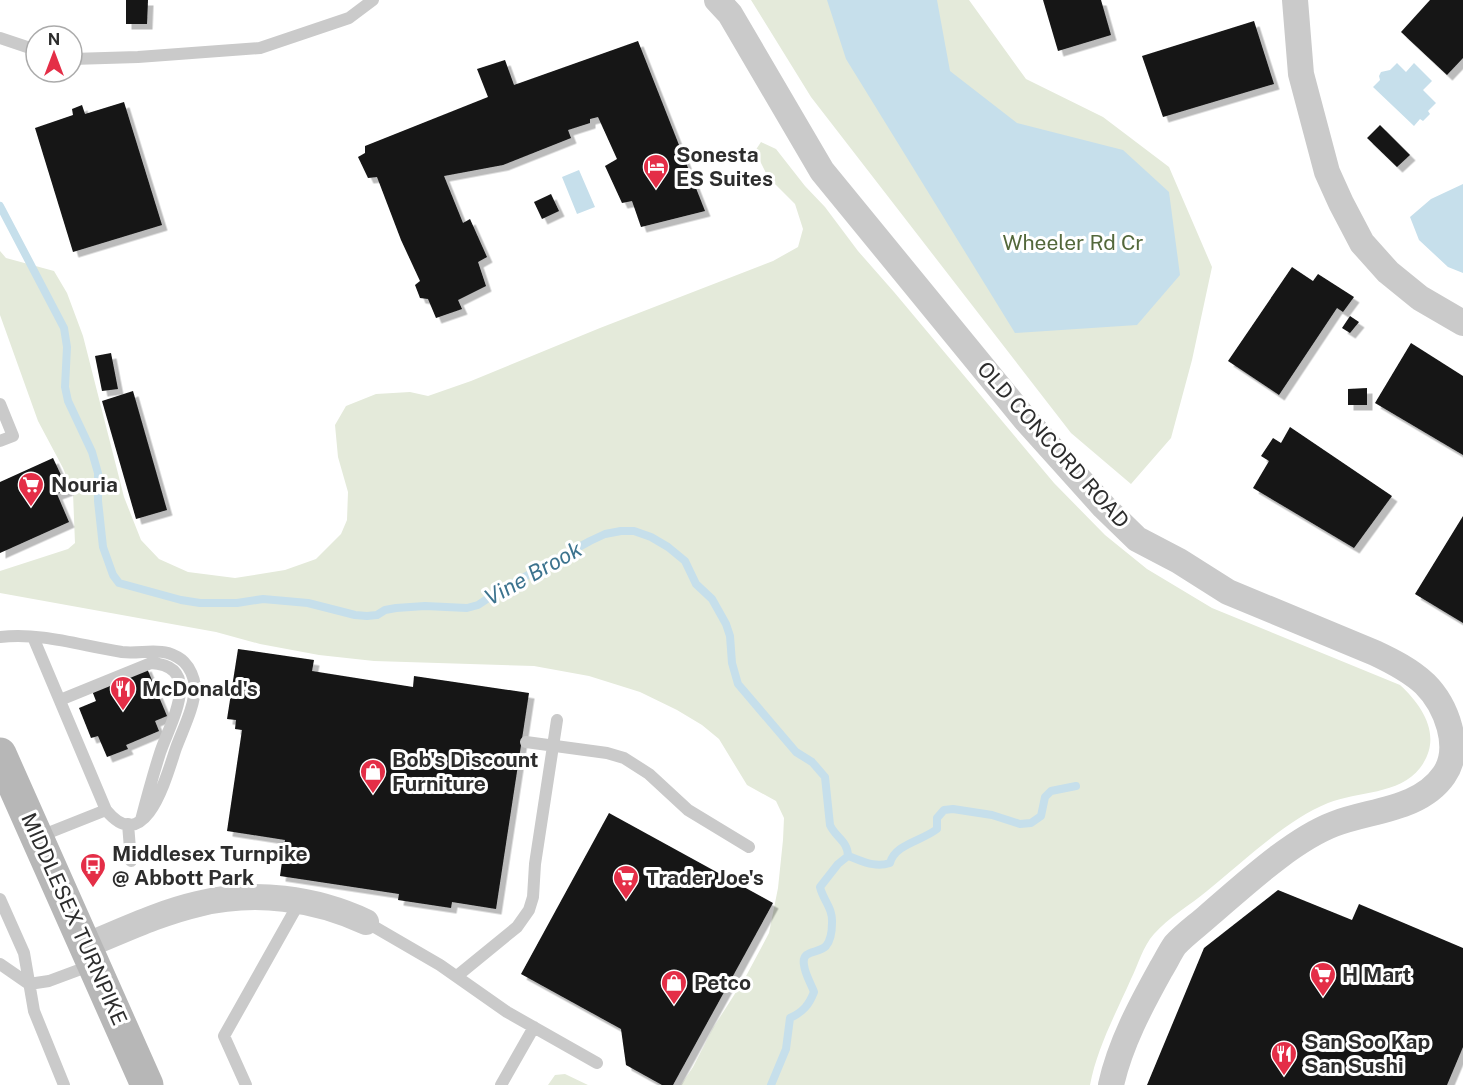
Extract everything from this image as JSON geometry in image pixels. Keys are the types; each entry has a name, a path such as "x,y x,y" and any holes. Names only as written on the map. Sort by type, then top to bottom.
{"main road":[{"name":"MIDDLESEX TURNPIKE","path":"4,773 37,837 147,1085"}],"street":[{"name":"OLD CONCORD ROAD","path":"717,0 730,14 822,171 1025,419 1104,507 1137,539 1179,561 1228,592 1375,652 1398,664 1425,684 1444,713 1451,738 1451,760 1444,776 1429,790 1408,802 1331,825 1300,842 1224,902 1174,946 1151,987 1116,1060 1111,1085"},
{"path":"1295,0 1301,74 1327,172 1341,203 1362,243 1388,272 1420,298 1463,323"},
{"path":"90,955 164,914 228,898 258,897 300,902 339,911 366,922"}],"lane":[{"path":"84,58 260,48 349,18 373,0"},
{"path":"0,38 24,46"},
{"path":"0,404 14,436 0,441"},
{"path":"0,636 33,637 123,652 169,653 183,660 195,685 192,704 161,793 152,811 141,821 128,824 113,818 106,810 33,637"},
{"path":"60,700 151,663 166,666 176,675 181,689 179,703 163,743 141,821"},
{"path":"458,976 517,927 529,910 533,897 535,864 557,720"},
{"path":"526,741 607,753 632,762 649,774 687,810 749,847"},
{"path":"37,837 106,810"},
{"path":"128,824 131,861"},
{"path":"0,899 24,953 34,1011 64,1085"},
{"path":"246,1085 224,1036 300,902"},
{"path":"366,922 458,976 507,1012 597,1063"},
{"path":"0,964 29,984 49,981 90,955"},
{"path":"501,1085 534,1027"}],"green space":[{"name":"Wheeler Rd Cr","path":"751,0 969,0 1026,79 1103,117 1169,167 1212,267 1192,360 1171,438 1131,484 1071,433 811,97"},
{"path":"761,142 776,149 825,207 858,251 1054,483 1105,535 1147,569 1212,608 1400,685 1416,703 1428,724 1430,745 1427,757 1411,777 1390,788 1340,799 1312,810 1265,843 1154,934 1144,950 1108,1031 1097,1058 1090,1085 681,1085 769,933 778,888 784,818 776,801 747,785 719,739 702,725 677,710 640,692 589,676 534,666 374,661 319,655 260,644 216,632 0,593 0,571 68,549 75,543 73,493 63,468 38,421 0,315 0,251 6,258 54,271 67,293 83,336 124,497 141,540 159,559 188,572 235,578 285,570 316,559 341,534 347,520 348,492 338,457 335,425 346,406 376,394 410,392 428,396 471,381 773,261 798,247 803,229 795,204 768,177 755,151"},
{"path":"565,1074 588,1085 548,1085 555,1075"}],"water":[{"path":"827,0 937,0 950,71 1017,123 1123,150 1169,192 1180,275 1137,325 1015,333 846,59"},
{"path":"1397,63 1406,72 1414,63 1432,81 1423,90 1436,103 1428,111 1430,114 1423,121 1420,119 1414,126 1373,87 1380,80 1381,72 1390,70"},
{"path":"579,170 595,207 577,214 562,177"},
{"path":"1463,184 1463,273 1448,267 1419,240 1410,217 1431,199"}],"building":[{"path":"126,0 148,0 147,24 126,24"},
{"path":"1043,0 1101,0 1111,35 1058,51"},
{"path":"1430,0 1463,0 1463,58 1447,75 1401,32"},
{"path":"1254,21 1274,84 1163,117 1142,56"},
{"name":"Sonesta ES Suites","path":"638,41 705,211 641,227 632,201 622,203 605,166 617,159 598,117 590,119 590,123 568,130 571,138 503,165 444,176 463,223 470,219 487,257 478,262 486,286 458,300 462,309 436,318 428,299 420,298 415,285 420,281 401,240 377,177 368,178 358,157 365,153 365,146 488,97 477,69 505,60 514,85"},
{"path":"124,102 162,225 73,252 35,128 73,115 72,109 82,105 85,114"},
{"path":"1380,125 1410,155 1397,167 1367,138"},
{"path":"551,194 559,211 542,219 534,202"},
{"path":"1292,267 1313,281 1318,274 1354,297 1343,312 1337,308 1279,395 1228,361"},
{"path":"1350,316 1359,322 1350,333 1342,328"},
{"path":"1411,343 1463,376 1463,455 1375,403"},
{"path":"111,353 118,389 102,391 95,356"},
{"path":"1367,388 1367,405 1348,405 1348,389"},
{"path":"133,391 167,510 136,519 102,401"},
{"path":"1290,427 1392,496 1354,548 1253,488 1269,461 1261,456 1273,438 1281,443"},
{"name":"Nouria","path":"53,458 68,490 57,494 69,522 0,553 0,482"},
{"path":"1463,516 1463,623 1415,594"},
{"name":"Bob's Discount Furniture","path":"238,649 314,660 312,671 413,687 414,676 529,693 496,909 452,902 451,908 398,900 399,894 280,876 285,840 227,831 242,730 235,729 236,720 227,719"},
{"name":"McDonald's","path":"146,666 167,716 155,721 159,731 126,745 128,749 107,757 98,736 91,738 79,708 96,701 91,688"},
{"path":"609,813 773,903 673,1085 662,1085 626,1065 621,1029 521,974"},
{"name":"H Mart","path":"1278,890 1352,920 1359,904 1463,948 1463,1047 1447,1085 1147,1085 1204,948"}],"waterway":[{"name":"Vine Brook","path":"0,206 64,328 67,347 65,387 68,401 92,452 98,473 98,501 103,547 113,575 119,583 200,603 237,603 263,599 308,603 367,616 396,608 425,606 467,608 478,605 590,541 605,534 621,531 634,531 651,537 685,561 696,584 712,599 726,624 738,684 796,752 812,762 825,777 830,825 844,843 848,856 838,864 820,887 832,918 830,938 826,946 805,956 805,968 814,992 805,1008 790,1018 786,1049 771,1085"},
{"path":"848,856 874,864 890,863 897,851 937,829 937,818 944,810 953,809 992,815 1020,824 1031,823 1041,816 1045,797 1051,791 1076,786"}],"place":[{"name":"Sonesta ES Suites","path":"656,190"},
{"name":"Nouria","path":"31,508"},
{"name":"McDonald's","path":"123,712"},
{"name":"Bob's Discount Furniture","path":"373,795"},
{"name":"Middlesex Turnpike @ Abbott Park","path":"93,889"},
{"name":"Trader Joe's","path":"626,901"},
{"name":"H Mart","path":"1323,998"},
{"name":"Petco","path":"674,1006"},
{"name":"San Soo Kap San Sushi","path":"1284,1077"}]}
